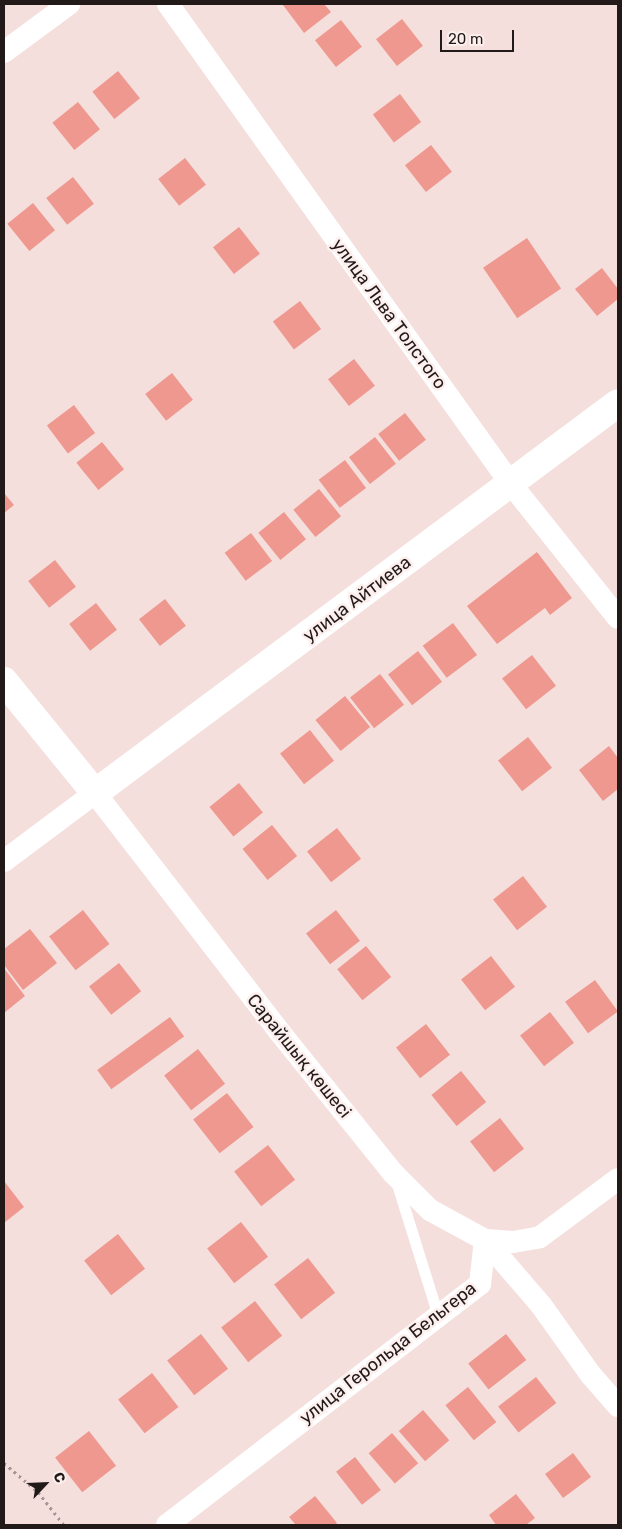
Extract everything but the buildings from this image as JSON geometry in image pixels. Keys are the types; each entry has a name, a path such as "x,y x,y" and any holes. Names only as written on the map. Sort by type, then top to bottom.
{"street":[{"path":"4,52 69,4"},
{"name":"улица Льва Толстого","path":"168,4 511,484 618,618"},
{"name":"улица Айтиева","path":"95,793 618,403"},
{"name":"Сарайшық көшесі","path":"4,681 95,793 278,1030 393,1173 430,1210 485,1240 541,1305 591,1375 618,1406"},
{"path":"4,861 95,793"},
{"path":"485,1240 513,1242 540,1237 618,1178"},
{"name":"улица Герольда Бельгера","path":"167,1525 480,1284 485,1240"}],"lane":[{"path":"393,1173 438,1316"}],"path":[{"path":"4,1463 38,1492 64,1525"}]}
